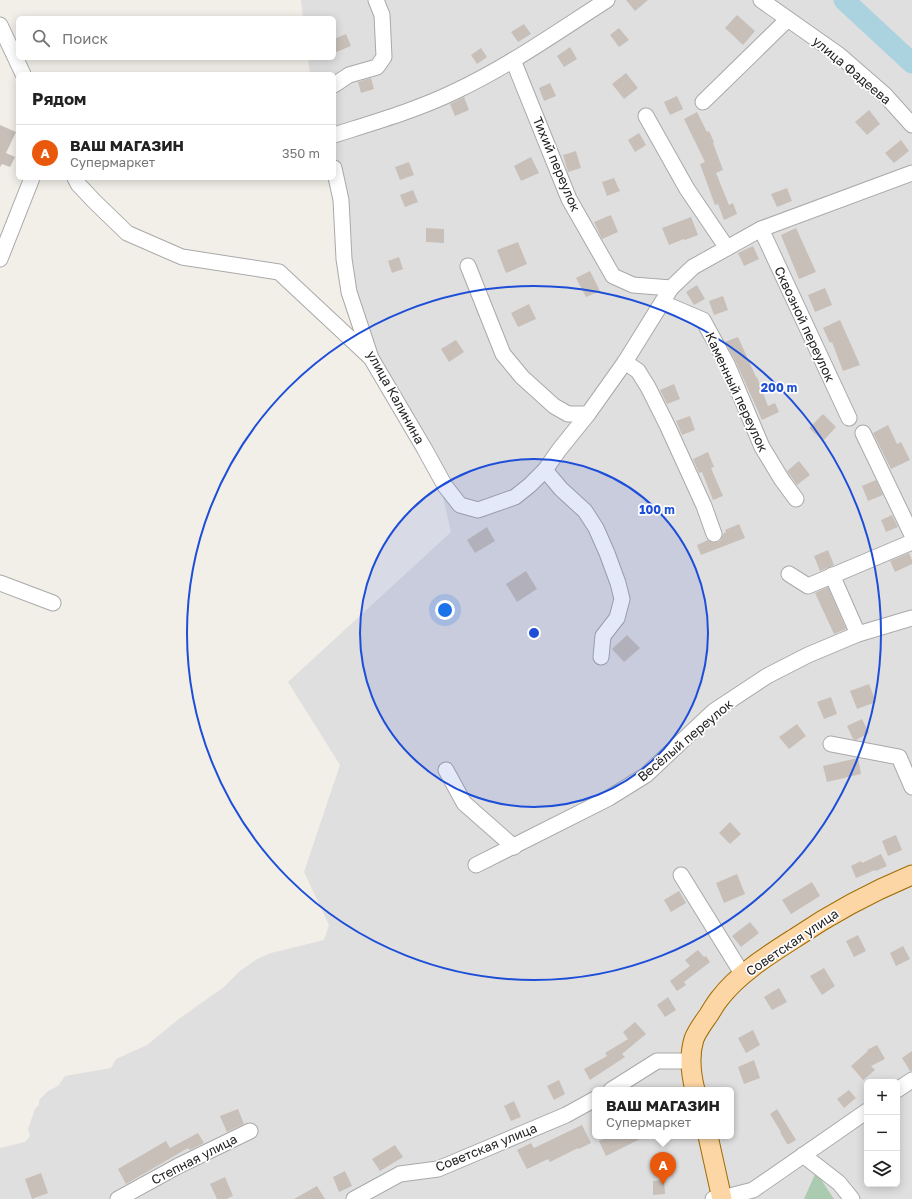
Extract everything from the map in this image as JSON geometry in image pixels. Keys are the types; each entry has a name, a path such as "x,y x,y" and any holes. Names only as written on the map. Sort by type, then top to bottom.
{"main road":[{"name":"Советская улица","path":"694,1087 691,1061 694,1039 720,997 743,975 770,954 842,908 912,874"},
{"path":"709,1139 719,1199"}],"street":[{"path":"336,84 348,75 377,67 384,57 382,15 376,0"},
{"path":"336,134 412,111 463,88 514,60 607,0"},
{"name":"улица Фадеева","path":"761,0 838,55 885,95 912,125"},
{"path":"704,102 788,19"},
{"path":"0,25 16,59"},
{"path":"16,60 22,72"},
{"name":"Тихий переулок","path":"514,60 569,199 614,276 633,284 671,288"},
{"path":"646,116 687,189 727,248"},
{"path":"601,658 603,636 617,618 622,598 618,582 596,528 585,511 561,489 545,470 588,414 625,362 671,288 693,267 761,230 912,172"},
{"name":"улица Калинина","path":"336,177 341,200 344,259 349,292 371,358 445,486 460,505 478,510 520,497 545,470"},
{"path":"0,259 31,180"},
{"path":"76,180 94,201 127,233 182,257 279,272 371,358"},
{"name":"Сквозной переулок","path":"761,230 850,418"},
{"path":"468,266 503,354 522,377 554,406 568,414 588,414"},
{"name":"Каменный переулок","path":"663,303 703,320 727,364 762,447 782,480 796,499"},
{"path":"625,362 638,371 648,387 704,506 714,534"},
{"path":"863,433 912,535"},
{"path":"789,574 808,586 912,542"},
{"path":"832,576 858,634"},
{"path":"0,583 53,603"},
{"name":"Весёлый переулок","path":"476,866 609,798 646,775 714,711 767,676 808,655 858,634 912,618"},
{"path":"831,744 899,758 912,787"},
{"path":"446,770 464,804 514,847"},
{"path":"681,875 743,975"},
{"path":"616,1087 658,1061 691,1061"},
{"path":"900,1088 912,1080"},
{"name":"Советская улица","path":"354,1199 400,1174 438,1169 566,1115 592,1101"},
{"path":"719,1199 753,1190 758,1193 803,1154 864,1113"},
{"name":"Степная улица","path":"118,1199 178,1166 250,1131"},
{"path":"803,1154 839,1183 852,1199"}],"shaded area":[{"path":"301,0 912,0 912,1199 0,1199 0,1148 25,1142 30,1136 28,1129 35,1109 39,1105 39,1100 48,1091 58,1086 65,1076 111,1068 116,1059 147,1045 180,1018 224,987 240,971 257,959 271,953 324,940 329,925 304,872 340,765 288,682 451,532 443,497 378,381 340,242 329,180 336,180 336,72 310,72 308,60 336,60 336,16 303,16"}],"green space":[{"path":"816,1172 834,1199 804,1199"}],"building":[{"path":"626,0 648,0 635,11"},
{"path":"737,15 755,31 743,45 725,28"},
{"path":"524,24 531,34 518,42 511,32"},
{"path":"619,28 629,40 619,47 610,35"},
{"path":"346,34 351,46 336,52 336,38"},
{"path":"570,47 577,59 564,67 557,56"},
{"path":"481,48 487,57 477,64 471,55"},
{"path":"626,73 638,88 624,99 612,84"},
{"path":"371,78 374,89 361,93 358,82"},
{"path":"550,83 556,96 544,101 539,88"},
{"path":"677,96 683,109 670,115 664,102"},
{"path":"464,97 469,110 455,116 450,104"},
{"path":"869,110 880,124 867,135 855,122"},
{"path":"697,112 714,142 713,143 723,170 716,173 729,205 733,203 737,214 724,220 718,204 715,205 700,164 705,162 684,119"},
{"path":"0,125 16,132 6,153 15,157 10,167 2,164 0,167"},
{"path":"639,133 646,145 635,152 628,140"},
{"path":"901,140 909,151 894,163 885,153"},
{"path":"576,151 581,168 568,172 563,155"},
{"path":"531,157 539,173 521,181 514,166"},
{"path":"409,162 414,175 400,180 395,167"},
{"path":"614,178 620,191 607,196 602,182"},
{"path":"787,188 792,201 777,207 771,194"},
{"path":"413,190 418,202 405,207 400,195"},
{"path":"611,215 618,232 602,239 594,222"},
{"path":"691,217 698,235 669,245 662,228"},
{"path":"426,228 444,229 444,243 426,242"},
{"path":"796,228 816,272 799,279 781,235"},
{"path":"518,242 527,264 506,273 497,250"},
{"path":"753,246 759,259 744,266 738,253"},
{"path":"399,257 403,269 392,273 388,261"},
{"path":"590,271 600,291 586,297 576,278"},
{"path":"697,285 705,299 694,305 686,292"},
{"path":"825,288 832,305 815,312 808,295"},
{"path":"723,296 728,310 714,315 709,301"},
{"path":"529,304 536,319 518,327 511,313"},
{"path":"840,320 860,365 843,371 832,342 830,343 823,328"},
{"path":"738,337 757,377 768,406 775,403 779,412 762,420 735,360 725,342"},
{"path":"456,340 464,352 449,362 441,349"},
{"path":"674,384 680,399 667,404 660,390"},
{"path":"823,414 836,427 823,441 809,428"},
{"path":"690,416 695,430 682,435 676,421"},
{"path":"888,425 897,444 901,442 910,460 891,469 873,433"},
{"path":"708,452 714,467 711,468 723,496 713,500 702,472 699,473 693,459"},
{"path":"799,461 810,475 797,485 787,471"},
{"path":"876,480 883,495 868,501 862,486"},
{"path":"892,515 898,527 886,532 881,520"},
{"path":"739,524 745,538 701,555 697,545 708,540 712,543 721,540 723,534 726,532 725,530"},
{"path":"487,527 495,541 475,553 467,540"},
{"path":"828,550 834,565 820,571 814,556"},
{"path":"909,553 912,564 895,572 890,561"},
{"path":"526,571 537,589 517,602 506,584"},
{"path":"828,587 846,629 834,634 815,593"},
{"path":"627,635 640,648 624,662 612,649"},
{"path":"869,684 876,702 857,709 850,691"},
{"path":"831,697 837,714 824,719 817,702"},
{"path":"862,719 869,733 856,740 853,739 847,726"},
{"path":"797,724 806,736 789,749 779,737"},
{"path":"858,758 861,774 827,782 823,766"},
{"path":"730,822 741,834 730,844 719,833"},
{"path":"896,835 902,850 888,856 882,841"},
{"path":"881,854 887,866 856,878 851,866 861,861 862,863"},
{"path":"737,874 745,894 724,903 716,883"},
{"path":"812,882 820,896 791,914 782,900"},
{"path":"679,891 686,903 671,912 664,900"},
{"path":"750,922 759,933 741,947 732,936"},
{"path":"858,935 866,951 854,957 846,941"},
{"path":"903,946 910,959 896,966 890,953"},
{"path":"698,950 704,957 706,956 710,962 684,982 686,985 677,991 670,981 690,966 685,960"},
{"path":"824,968 835,986 822,995 810,976"},
{"path":"779,988 787,1002 772,1010 764,997"},
{"path":"668,997 676,1010 665,1017 657,1005"},
{"path":"635,1022 646,1034 622,1054 625,1057 590,1080 584,1069 607,1056 605,1053 628,1039 623,1032"},
{"path":"753,1030 760,1045 746,1053 738,1038"},
{"path":"877,1045 885,1059 871,1066 875,1070 863,1080 851,1066 868,1051 867,1050"},
{"path":"912,1051 912,1071 910,1071 902,1058"},
{"path":"754,1060 760,1078 744,1084 738,1067"},
{"path":"559,1080 565,1094 554,1100 547,1086"},
{"path":"849,1090 856,1098 844,1108 837,1099"},
{"path":"514,1101 521,1117 511,1121 504,1106"},
{"path":"238,1109 244,1124 227,1132 220,1116"},
{"path":"777,1109 796,1140 789,1144 787,1144 770,1114"},
{"path":"582,1125 591,1143 550,1162 548,1159 527,1169 517,1150 531,1143 534,1148"},
{"path":"198,1133 204,1143 190,1150 188,1148 126,1184 118,1169 166,1141 170,1148"},
{"path":"604,1139 640,1139 606,1156 599,1141"},
{"path":"395,1145 403,1157 380,1171 372,1159"},
{"path":"345,1171 352,1186 339,1192 333,1177"},
{"path":"41,1173 48,1193 32,1199 25,1179"},
{"path":"225,1177 233,1196 226,1199 217,1199 210,1184"},
{"path":"664,1180 665,1194 653,1195 653,1181"},
{"path":"317,1186 325,1199 294,1199"}],"waterway":[{"path":"844,0 912,63"}],"place":[{"name":"ВАШ МАГАЗИН","path":"663,1185"}]}
